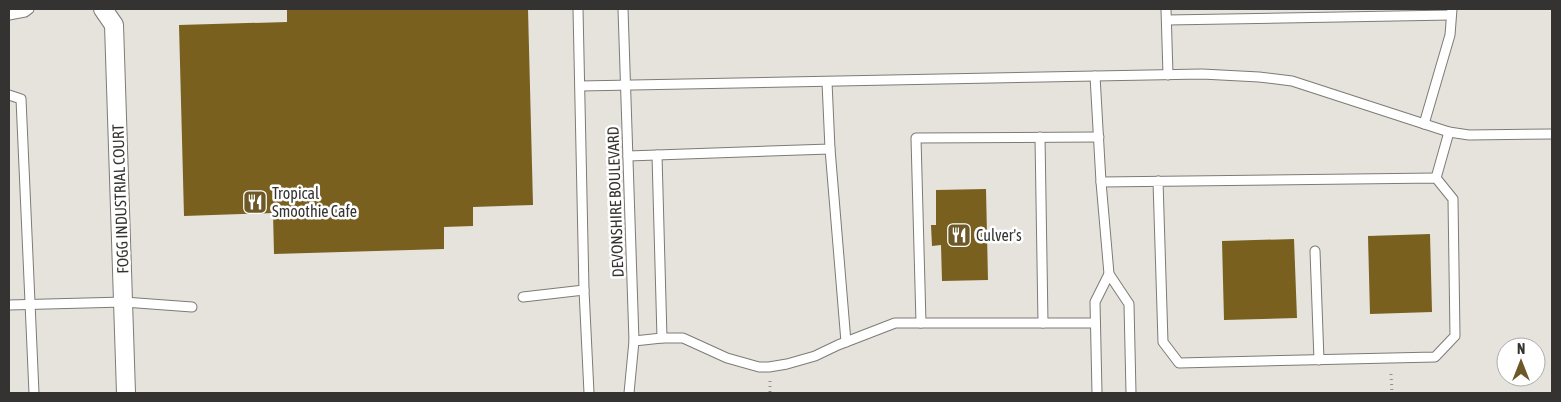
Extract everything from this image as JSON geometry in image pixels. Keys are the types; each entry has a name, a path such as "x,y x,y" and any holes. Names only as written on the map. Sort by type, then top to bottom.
{"street":[{"name":"FOGG INDUSTRIAL COURT","path":"103,9 114,25 126,393"}],"lane":[{"path":"9,15 25,12 29,9"},
{"name":"DEVONSHIRE BOULEVARD","path":"578,9 584,290 589,393"},
{"name":"DEVONSHIRE BOULEVARD","path":"623,9 634,341 629,393"},
{"path":"1166,9 1168,75"},
{"path":"1227,9 1227,19"},
{"path":"1167,20 1227,19 1285,13 1452,12 1450,35 1424,124"},
{"path":"580,86 1202,74 1292,81 1448,132 1469,135 1552,134"},
{"path":"1095,76 1109,274 1129,304 1131,393"},
{"path":"827,82 830,148 846,342"},
{"path":"9,95 21,99 34,393"},
{"path":"1436,178 1448,132"},
{"path":"1040,137 1043,323"},
{"path":"921,323 916,138 1099,137"},
{"path":"628,156 830,148"},
{"path":"657,155 662,338"},
{"path":"1101,182 1436,178"},
{"path":"1158,181 1164,342 1179,363 1435,357 1455,336 1453,199 1436,178"},
{"path":"1315,251 1319,360"},
{"path":"1097,393 1095,302 1109,274"},
{"path":"523,297 584,290"},
{"path":"9,305 124,302 192,308"},
{"path":"634,341 682,338 727,358 770,367 815,356 895,323 1095,323"}],"building":[{"path":"287,9 528,9 533,205 473,207 473,226 444,227 444,249 274,254 273,213 184,216 179,25 287,22"},
{"name":"Culver's","path":"986,189 988,280 942,281 941,245 932,246 931,225 936,225 936,190"},
{"path":"1430,234 1432,312 1370,314 1368,236"},
{"path":"1294,239 1297,318 1224,320 1222,241"}],"place":[{"name":"Tropical Smoothie Cafe","path":"255,202"},
{"name":"Culver's","path":"959,235"}]}
